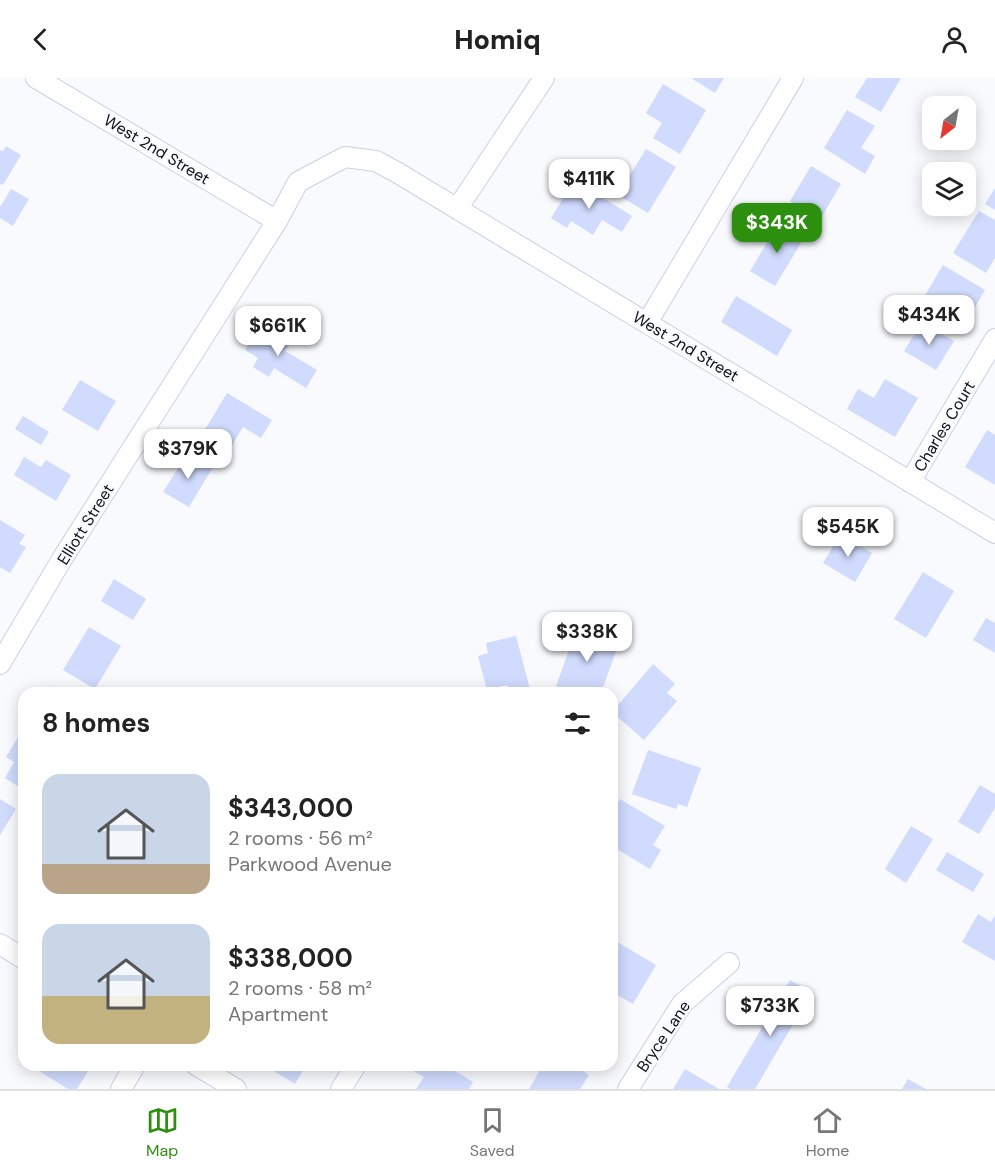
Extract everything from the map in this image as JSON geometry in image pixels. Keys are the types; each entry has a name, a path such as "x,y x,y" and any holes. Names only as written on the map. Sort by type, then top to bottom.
{"street":[{"name":"West 2nd Street","path":"36,78 278,221"},
{"path":"456,209 544,78"},
{"path":"647,323 793,78"},
{"name":"Elliott Street","path":"0,664 8,634 62,559 278,221 298,182 345,157 376,161"},
{"name":"West 2nd Street","path":"376,161 995,533"},
{"name":"Charles Court","path":"910,482 995,339"},
{"path":"0,944 18,955"},
{"name":"Bryce Lane","path":"628,1089 682,1004 729,963"},
{"path":"121,1089 132,1071"},
{"path":"206,1071 236,1089"},
{"path":"341,1089 352,1071"}],"building":[{"path":"691,78 724,78 715,93"},
{"path":"867,78 901,78 881,112 855,97"},
{"path":"663,84 706,110 680,154 653,138 662,123 646,113"},
{"path":"847,110 875,126 861,148 875,156 865,174 824,148"},
{"path":"6,146 21,155 3,185 0,184 0,150 3,151"},
{"path":"646,149 676,167 648,213 618,195"},
{"path":"811,166 841,184 815,228 794,215 799,207 790,201"},
{"path":"574,180 632,216 622,232 602,220 593,235 571,221 567,228 551,218"},
{"path":"995,188 995,210 985,204"},
{"path":"11,189 29,199 13,226 0,218 0,207"},
{"path":"979,211 995,220 995,258 986,273 953,253"},
{"path":"779,223 804,238 775,286 750,271"},
{"path":"943,265 985,290 962,329 920,304"},
{"path":"736,296 792,330 777,356 721,322"},
{"path":"922,322 954,341 936,370 904,351"},
{"path":"261,325 291,343 285,351 317,370 306,388 274,368 269,377 253,367 258,358 245,350"},
{"path":"885,379 918,398 895,437 847,409 858,389 874,398"},
{"path":"80,380 116,401 98,431 62,410"},
{"path":"227,393 272,420 261,438 243,427 228,452 201,436"},
{"path":"23,416 49,432 41,445 15,429"},
{"path":"987,430 995,435 995,485 965,467"},
{"path":"188,452 213,467 189,507 163,492"},
{"path":"24,457 41,467 46,460 71,475 56,501 14,475"},
{"path":"0,520 25,535 19,544 26,547 10,573 0,567"},
{"path":"841,534 872,553 855,582 823,563"},
{"path":"923,572 954,591 926,638 894,619"},
{"path":"114,579 146,599 133,620 101,601"},
{"path":"986,618 995,623 995,653 973,640"},
{"path":"89,627 121,646 96,687 92,687 63,670"},
{"path":"577,628 619,643 603,687 556,686"},
{"path":"516,636 529,687 508,687 507,685 486,687 478,656 488,653 486,643"},
{"path":"653,664 675,684 667,693 677,701 644,740 618,717 618,705"},
{"path":"18,737 18,786 5,778 14,762 6,757"},
{"path":"648,750 701,768 687,807 678,804 676,809 632,794"},
{"path":"980,785 995,794 995,808 979,834 958,822"},
{"path":"0,799 16,809 0,835"},
{"path":"620,799 665,826 653,845 661,850 650,869 618,850 618,802"},
{"path":"911,826 933,839 906,883 885,869"},
{"path":"947,852 984,874 973,892 936,870"},
{"path":"978,914 991,922 995,915 995,961 962,942"},
{"path":"618,942 656,965 633,1004 618,995"},
{"path":"790,980 812,992 755,1089 730,1089 727,1087"},
{"path":"685,1069 719,1089 673,1089"},
{"path":"39,1071 88,1071 77,1089 68,1089"},
{"path":"274,1071 303,1071 295,1084"},
{"path":"413,1071 456,1071 473,1082 469,1089 416,1089 424,1077"},
{"path":"583,1071 589,1075 580,1089 529,1089 539,1072"},
{"path":"908,1079 926,1089 902,1089"}]}
